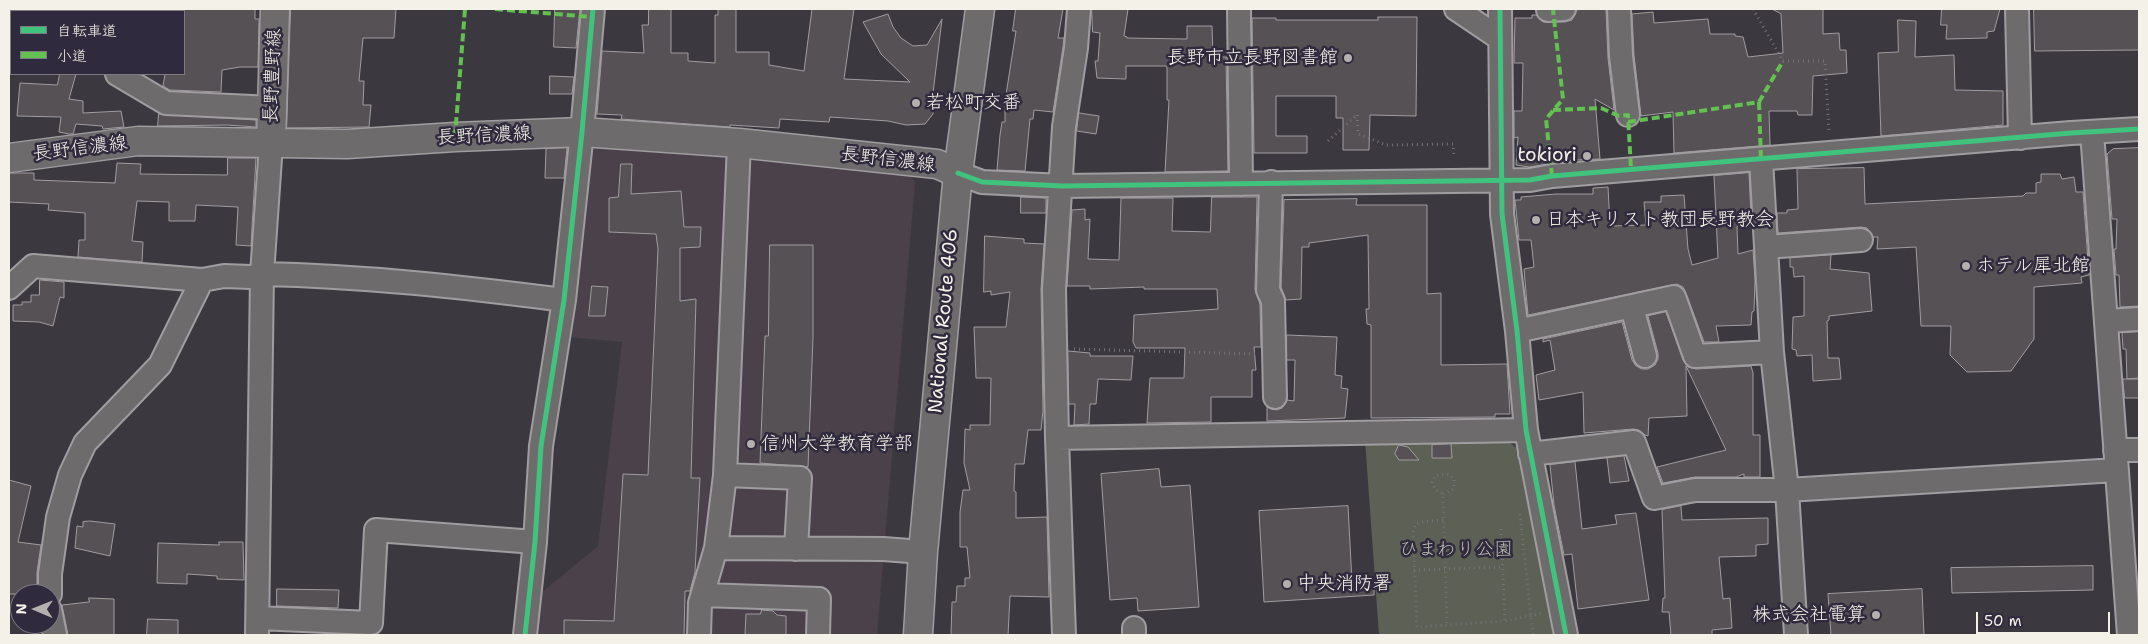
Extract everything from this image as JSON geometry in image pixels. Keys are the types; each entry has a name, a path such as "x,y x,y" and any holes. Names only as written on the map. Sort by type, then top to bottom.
{"main road":[{"name":"長野豊野線","path":"271,144 275,9"},
{"name":"National Route 406","path":"918,635 923,552 958,173 980,9"},
{"name":"長野信濃線","path":"9,158 138,141 347,144 582,132 739,143 937,164 958,173"}],"street":[{"path":"525,635 535,542 541,446 564,300 593,9"},
{"path":"1064,635 1054,289 1062,186 1064,127 1080,9"},
{"path":"1239,9 1241,184"},
{"path":"1456,9 1499,38"},
{"path":"1500,9 1502,214 1517,331 1526,430 1566,635"},
{"path":"1619,9 1621,56 1628,115"},
{"path":"2017,9 2020,138"},
{"path":"119,75 166,103 272,108"},
{"path":"958,173 982,182 1062,186 1530,180 1552,176 1830,152 2139,129"},
{"path":"2092,132 2129,635"},
{"path":"698,635 703,595 716,548 725,475 739,143"},
{"path":"271,144 262,274 258,626 370,623 376,530 535,542"},
{"path":"1761,159 1772,352 1787,490 1796,635"},
{"path":"1271,182 1268,290 1273,301 1275,397"},
{"path":"1766,247 1861,240"},
{"path":"9,288 33,266 202,280 224,276 251,277 262,274 331,275 430,283 564,300"},
{"path":"50,584 58,517 70,474 85,443 160,365 202,280"},
{"path":"1517,331 1674,297 1695,356 1772,352"},
{"path":"1632,307 1645,356"},
{"path":"2106,321 2139,319"},
{"path":"1057,438 1526,430"},
{"path":"1530,454 1634,442 1654,498 1695,490 1787,490 2116,460 2139,450"},
{"path":"725,475 800,478 796,549"},
{"path":"716,548 883,549 923,552"},
{"path":"703,595 819,599 818,635"}],"path":[{"path":"1753,9 1783,61 1825,61 1830,152"},
{"path":"1328,141 1357,116 1358,134 1386,145 1453,144 1454,156"},
{"path":"1055,349 1274,355"},
{"path":"1442,473 1454,478 1454,489 1443,494 1436,490 1432,483 1436,475 1442,473"},
{"path":"1443,494 1447,626"},
{"path":"1519,504 1533,635"},
{"path":"1444,520 1420,522 1415,525 1413,532 1417,626 1447,626 1505,621 1561,610"},
{"path":"1501,529 1505,621"},
{"path":"1414,570 1503,567"}],"shaded area":[{"name":"信州大学教育学部","path":"583,146 907,171 915,182 877,635 531,635 536,597 598,546 622,342 568,337"}],"green space":[{"name":"ひまわり公園","path":"1506,439 1521,452 1557,635 1379,635 1365,440"}],"building":[{"path":"255,9 255,19 259,19 258,67 222,70 221,92 170,90 163,86 165,75 185,75 184,10"},
{"path":"291,9 396,9 394,38 363,38 359,81 364,81 363,105 371,105 369,127 287,128"},
{"path":"555,9 580,9 576,48 554,47"},
{"path":"649,9 671,9 671,53 688,53 688,61 715,63 715,15 718,15 718,9 736,9 736,52 769,52 769,65 804,71 812,9 854,9 844,79 910,82 881,54 863,22 888,14 893,27 901,38 913,46 927,45 942,19 933,93 935,93 933,114 925,124 906,125 888,121 830,117 829,122 780,119 779,128 730,125 730,127 621,119 622,115 597,114 602,51 644,53 642,25 648,25"},
{"path":"1016,9 1063,9 1058,38 1064,38 1053,112 1034,110 1033,119 1030,119 1025,171 997,170 1000,135 1002,122 1005,122 1005,101 1016,31 1013,31"},
{"path":"1092,9 1128,9 1124,36 1127,38 1187,39 1187,26 1212,26 1213,57 1226,57 1228,171 1165,172 1169,100 1167,100 1167,68 1166,66 1126,66 1126,79 1097,78 1095,61 1098,61 1100,33 1093,32"},
{"path":"1606,9 1608,58 1614,110 1595,99 1600,159 1576,160 1529,167 1516,165 1518,137 1514,138 1514,111 1522,111 1523,63 1514,63 1515,18 1532,18 1532,15 1536,15 1543,22 1565,22 1572,20 1577,10"},
{"path":"1772,9 1823,9 1823,34 1839,33 1840,50 1846,50 1847,73 1813,76 1812,115 1798,115 1797,111 1769,111 1770,145 1674,153 1673,112 1641,116 1634,55 1632,14 1653,12 1654,23 1708,19 1710,34 1735,34 1735,36 1743,37 1748,57 1783,53 1781,14"},
{"path":"1942,9 2000,9 1994,31 1987,32 1987,38 1946,39 1947,25 1941,25"},
{"path":"2034,9 2139,9 2139,50 2035,51"},
{"name":"長野市立長野図書館","path":"1378,17 1417,17 1416,116 1370,115 1369,150 1343,150 1343,118 1336,118 1336,96 1276,96 1276,136 1307,136 1307,153 1254,153 1252,18 1276,18 1276,20 1378,20"},
{"path":"1898,20 1916,21 1915,57 1954,55 1955,90 2003,91 2003,125 1881,136 1878,53 1898,52"},
{"path":"60,75 76,75 69,99 83,101 83,113 121,111 124,127 103,129 102,126 76,124 73,134 69,134 59,132 61,117 17,116 20,83 57,85"},
{"path":"550,76 574,77 572,94 550,94"},
{"path":"1079,113 1099,116 1096,134 1077,131"},
{"path":"159,114 256,120 256,127 227,125 158,126"},
{"path":"567,148 564,178 545,178 546,149"},
{"path":"2139,148 2139,306 2120,307 2119,275 2116,275 2114,249 2116,249 2117,219 2112,219 2107,154 2113,149"},
{"path":"228,158 256,158 251,246 236,245 238,207 196,205 195,221 169,221 169,202 137,201 132,241 143,242 142,262 78,257 79,240 85,240 85,213 48,210 49,204 9,202 9,173 34,173 34,180 115,183 117,163 141,164 140,174 227,175"},
{"path":"621,164 632,164 631,194 681,191 684,227 701,227 700,247 680,248 680,301 696,299 691,478 700,478 695,572 690,591 685,591 684,635 564,635 564,620 614,621 623,474 648,475 658,249 656,234 609,232 609,198 618,197"},
{"path":"1864,168 1865,204 2023,196 2026,193 2036,193 2036,183 2041,182 2041,174 2060,174 2062,179 2074,177 2076,192 2083,192 2089,275 2081,277 2082,283 2034,287 2034,339 2011,371 1967,372 1950,355 1951,326 1921,326 1916,247 1877,249 1878,237 1873,237 1867,228 1861,227 1778,233 1777,213 1787,213 1787,210 1798,209 1797,169"},
{"path":"1749,173 1751,215 1744,215 1737,227 1738,254 1753,250 1755,280 1754,311 1752,312 1751,325 1716,326 1719,342 1704,342 1686,293 1683,287 1677,284 1528,315 1524,269 1534,267 1531,240 1519,240 1515,200 1521,200 1521,197 1556,194 1593,194 1593,188 1608,187 1610,226 1646,225 1644,202 1661,202 1661,196 1684,195 1688,249 1692,265 1718,258 1714,176"},
{"path":"1021,197 1046,198 1046,213 1021,213"},
{"path":"1212,197 1257,197 1255,290 1260,304 1261,347 1254,347 1256,370 1252,370 1252,397 1211,397 1211,422 1147,423 1150,378 1184,378 1185,348 1136,348 1133,342 1134,315 1218,309 1217,289 1144,289 1144,287 1090,289 1090,286 1067,286 1072,210 1085,209 1085,220 1090,219 1088,259 1119,260 1121,198 1173,198 1172,231 1210,232"},
{"path":"1357,199 1356,205 1427,205 1427,294 1441,293 1441,365 1507,364 1510,414 1495,414 1495,417 1371,418 1371,325 1367,324 1366,309 1369,309 1368,235 1309,243 1309,247 1302,247 1301,299 1286,300 1281,287 1284,200"},
{"path":"985,236 1024,239 1024,243 1044,244 1041,289 1043,411 1041,430 1028,430 1024,464 1015,464 1014,491 1016,492 1016,518 1047,517 1049,597 1010,596 1008,635 951,635 952,602 956,602 957,586 965,586 965,578 970,578 967,547 960,547 960,512 963,490 970,490 964,463 965,429 970,430 970,425 990,425 991,378 976,378 974,327 1006,327 1010,292 991,295 991,291 984,292"},
{"path":"770,245 813,245 813,338 808,467 760,463 765,336 768,336"},
{"path":"1831,255 1830,269 1869,273 1872,311 1829,316 1827,321 1828,358 1839,358 1841,379 1813,381 1812,355 1797,356 1796,350 1792,349 1793,317 1804,316 1804,276 1794,277 1793,267 1790,267 1790,258"},
{"path":"40,280 64,282 64,298 60,297 53,326 39,322 13,321 13,305 31,302 31,295 39,295"},
{"path":"592,286 608,287 605,316 589,316"},
{"path":"1666,312 1683,360 1688,367 1696,369 1751,366 1753,373 1753,435 1760,435 1760,477 1744,477 1744,474 1736,477 1695,477 1663,483 1657,467 1726,450 1686,366 1687,416 1649,418 1648,436 1639,430 1633,429 1584,433 1583,392 1539,400 1536,375 1555,370 1550,340 1543,342 1543,339 1622,322 1632,360 1636,366 1648,369 1655,365 1658,353 1648,316"},
{"path":"2139,332 2139,378 2127,379 2126,349 2123,349 2122,333"},
{"path":"1287,335 1337,337 1335,375 1342,376 1341,388 1348,389 1345,418 1267,421 1267,407 1276,410 1282,408 1287,400 1294,401 1295,360 1287,360"},
{"path":"1068,351 1090,353 1090,356 1133,356 1131,380 1098,379 1096,404 1090,404 1089,424 1074,425 1075,404 1069,404"},
{"path":"2123,379 2139,379 2139,398 2125,398"},
{"path":"1451,444 1452,458 1432,458 1432,445"},
{"path":"1399,445 1408,447 1419,460 1399,460 1395,454"},
{"path":"1624,456 1629,481 1610,483 1607,458"},
{"path":"1575,462 1582,529 1617,524 1615,515 1636,513 1649,600 1578,609 1572,554 1564,555 1554,505 1550,465"},
{"path":"1159,469 1161,487 1190,485 1199,607 1138,611 1137,598 1110,600 1101,474"},
{"path":"9,480 31,486 18,542 41,545 37,584 10,584 9,594"},
{"path":"1348,506 1352,582 1374,581 1374,595 1264,602 1259,511"},
{"path":"1681,506 1682,520 1768,518 1768,544 1756,545 1756,556 1719,557 1723,599 1730,598 1732,628 1712,630 1712,635 1671,635 1669,612 1662,612 1663,598 1665,598 1662,510"},
{"path":"83,522 115,524 110,556 75,548 77,526 83,527"},
{"path":"219,542 243,542 244,580 217,579 217,576 187,574 187,584 157,583 158,543 219,545"},
{"path":"2093,566 2093,590 1952,593 1951,568"},
{"path":"277,589 339,590 338,608 277,606"},
{"name":"株式会社電算","path":"1922,589 1924,635 1831,635 1828,594"},
{"path":"89,598 114,599 114,635 68,635 62,605 89,602"},
{"path":"762,610 773,611 777,615 786,616 786,635 745,635 746,614 760,614"},
{"path":"148,619 178,620 178,635 147,635"}],"marked path":[{"path":"455,137 465,9"},
{"path":"495,9 592,17"},
{"path":"1552,176 1546,119 1563,99 1553,10"},
{"path":"1628,122 1759,102 1783,61"},
{"path":"1759,102 1761,159"},
{"path":"1553,110 1601,108 1619,116 1628,115 1631,169"}],"cycle path":[{"path":"525,635 535,542 541,446 564,300 593,9"},
{"path":"1500,9 1502,214 1517,331 1526,430 1566,635"},
{"path":"958,173 982,182 1062,186 1530,180 1552,176 2139,129"}],"place":[{"name":"長野市立長野図書館","path":"1348,58"},
{"name":"若松町交番","path":"916,103"},
{"name":"tokiori","path":"1587,156"},
{"name":"日本キリスト教団長野教会","path":"1536,220"},
{"name":"ホテル犀北館","path":"1966,266"},
{"name":"信州大学教育学部","path":"751,444"},
{"name":"中央消防署","path":"1287,584"},
{"name":"株式会社電算","path":"1876,615"}]}
